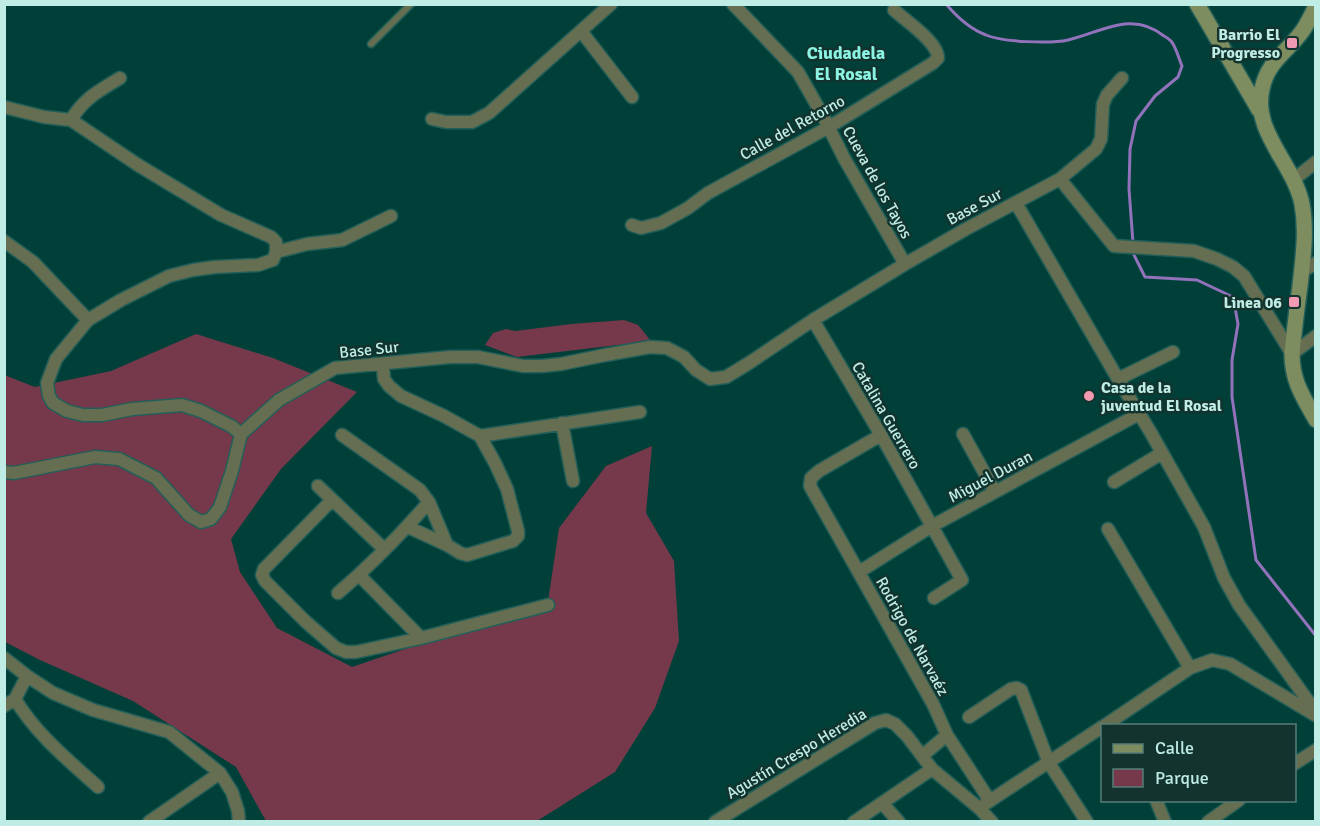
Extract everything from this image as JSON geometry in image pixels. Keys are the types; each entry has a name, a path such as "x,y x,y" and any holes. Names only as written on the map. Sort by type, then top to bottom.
{"street":[{"path":"432,119 446,122 472,122 489,113 611,4"},
{"name":"Cueva de los Tayos","path":"733,4 798,72 905,264"},
{"path":"1197,4 1259,110 1302,201 1305,230 1292,367 1298,388 1316,420"},
{"path":"1259,110 1266,75 1276,58 1304,30 1316,6"},
{"name":"Calle del Retorno","path":"632,225 641,228 661,223 688,208 708,193 829,127 933,63 938,58 938,52 894,10"},
{"path":"581,31 632,97"},
{"path":"71,120 78,108 92,95 120,78"},
{"name":"Base Sur","path":"241,434 279,400 335,368 450,357 478,357 523,366 542,366 650,347 667,348 684,357 696,370 711,379 726,377 905,264 1059,179 1096,149 1101,139 1103,104 1107,95 1122,78"},
{"path":"4,107 44,117 71,120 138,165 221,215 271,237 276,242 273,260 258,265 215,267 169,276 121,300 88,320 56,359 47,383 53,404 67,411 83,415 102,415 132,409 182,405 201,411 231,426 241,434 220,507 211,519 201,522 189,515 156,478 119,459 94,457 14,473 4,472"},
{"path":"1293,180 1316,162"},
{"path":"1059,179 1114,246 1194,251 1217,259 1244,276 1292,354"},
{"path":"1016,203 1204,527 1224,578 1239,605 1316,714"},
{"path":"276,252 307,244 342,240 392,216"},
{"path":"4,241 33,262 88,320"},
{"path":"1301,272 1316,262"},
{"name":"Catalina Guerrero","path":"813,320 881,435 962,580 934,598"},
{"path":"1292,354 1316,336"},
{"path":"1118,379 1173,352"},
{"path":"383,364 384,379 401,396 480,436 507,489 519,531 513,541 467,555 408,526"},
{"path":"480,436 640,412"},
{"name":"Miguel Duran","path":"859,572 932,526 1139,414"},
{"path":"562,423 573,482"},
{"path":"963,434 995,492"},
{"path":"342,435 420,490 429,502 447,544"},
{"name":"Rodrigo de Narvaéz","path":"881,435 819,471 811,478 810,486 933,704 985,805"},
{"path":"1114,482 1162,453"},
{"path":"318,486 384,549"},
{"path":"333,500 264,568 262,575 265,581 312,628 336,648 346,652 356,652 421,638 548,605"},
{"path":"338,593 408,526 429,502"},
{"path":"1108,529 1190,668"},
{"path":"359,575 421,638"},
{"path":"4,658 53,693 93,710 169,732 220,773 232,792 239,822"},
{"path":"1106,724 1190,668 1212,660 1230,664 1316,714"},
{"path":"27,676 10,702 98,787"},
{"path":"969,717 1011,688 1021,690 1049,763 1087,822"},
{"name":"Agustín Crespo Heredia","path":"715,822 875,723 885,720 895,724 922,756"},
{"path":"985,805 1101,727"},
{"path":"947,735 922,756 932,769 985,805 992,822"},
{"path":"1296,763 1316,750"},
{"path":"854,822 932,769"},
{"path":"149,822 220,773"},
{"path":"1156,802 1165,822"},
{"path":"1208,822 1238,802"},
{"path":"882,803 898,822"}],"lane":[{"path":"371,45 411,4"}],"green space":[{"path":"624,320 638,325 651,341 517,357 485,345 493,333 506,329 515,331"},
{"path":"196,334 273,358 357,392 281,469 231,539 240,572 277,628 352,667 443,636 547,608 559,528 606,466 652,446 646,513 674,561 679,641 655,708 615,772 537,821 266,821 236,767 133,701 5,642 4,375 35,387 111,371"}],"waterway":[{"path":"946,4 959,18 975,29 986,35 1003,39 1027,42 1060,41 1117,25 1129,24 1152,28 1171,41 1182,66 1178,77 1155,96 1136,121 1130,149 1129,189 1133,243"},
{"path":"1133,250 1145,277 1197,280 1233,297 1238,324 1232,360 1232,397 1256,560 1316,636"}],"place":[{"name":"Barrio El Progresso","path":"1292,43"},
{"name":"Linea 06","path":"1294,302"},
{"name":"Casa de la juventud El Rosal","path":"1089,396"}],"district":[{"name":"Ciudadela El Rosal","path":"846,63"}]}
